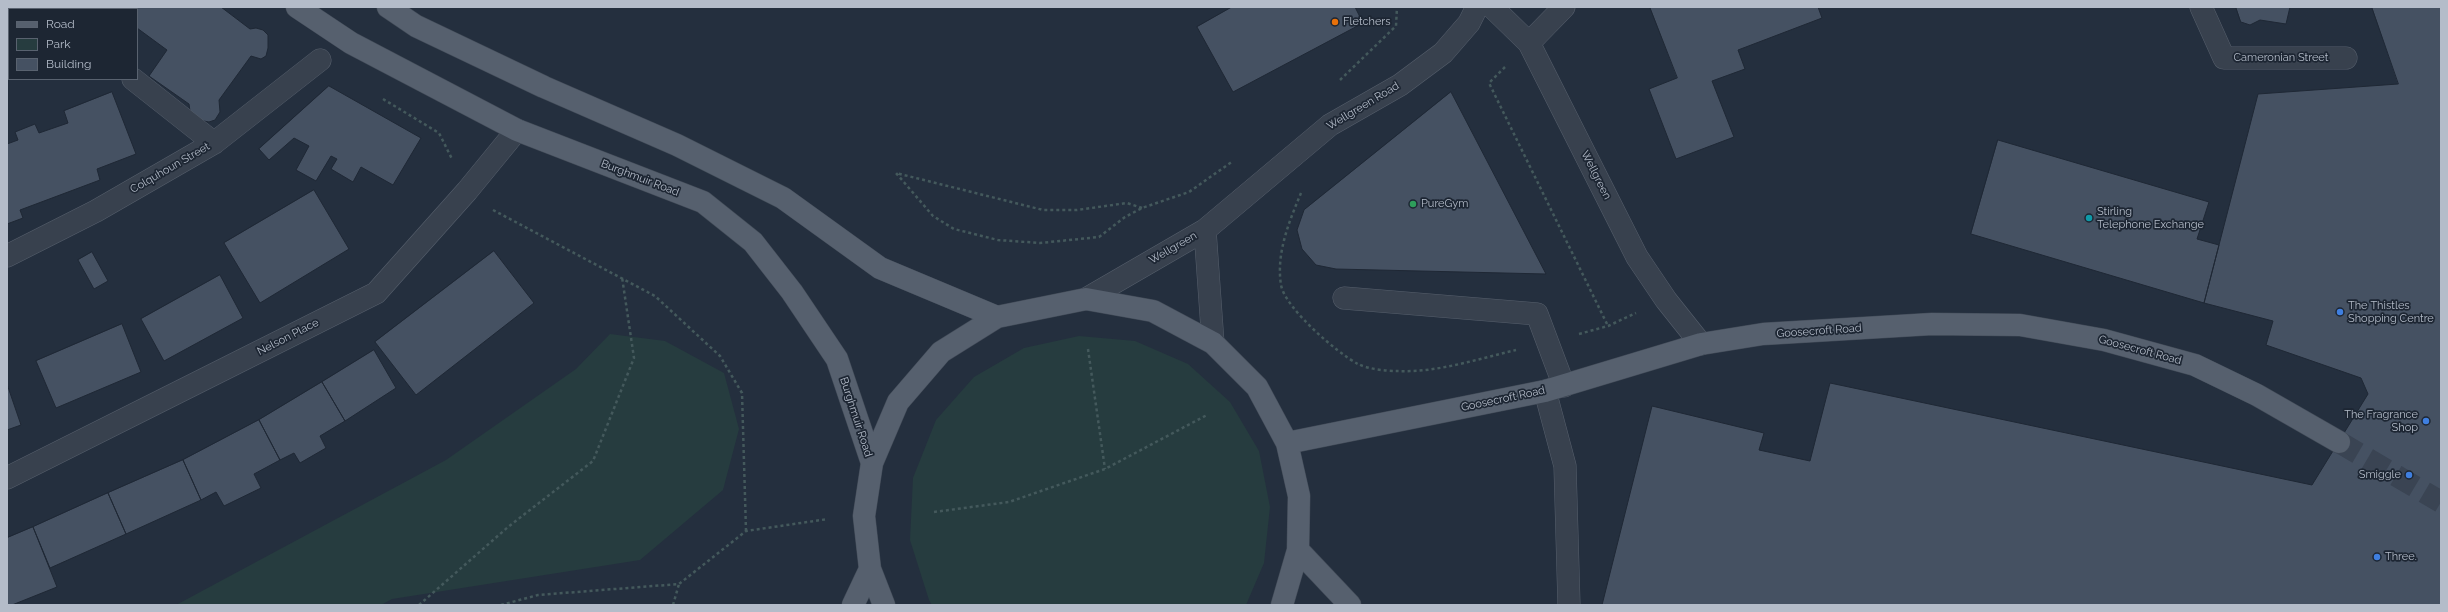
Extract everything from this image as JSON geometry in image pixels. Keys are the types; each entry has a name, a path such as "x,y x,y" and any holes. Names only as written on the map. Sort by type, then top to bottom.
{"main road":[{"name":"Burghmuir Road","path":"297,7 351,43 517,130 703,202 753,242 792,292 837,359 872,463"},
{"path":"388,7 423,30 544,87 677,145 783,198 880,268 997,317"},
{"path":"884,605 870,569 864,516 872,463 898,402 941,352 997,317 1086,299 1153,311 1213,343 1258,387 1287,443 1299,496 1298,550 1282,605"},
{"name":"Goosecroft Road","path":"1287,443 1554,388 1701,344 1763,334 1917,324 2020,325 2104,340 2195,365 2257,395 2339,442"},
{"path":"1298,550 1350,605"},
{"path":"853,605 870,569"}],"street":[{"name":"Wellgreen Road","path":"1205,230 1330,125 1400,85 1443,53 1469,23 1477,7"},
{"name":"Wellgreen","path":"1492,7 1530,43 1637,257 1666,300 1701,344"},
{"path":"1530,43 1564,7"},
{"name":"Cameronian Street","path":"2201,7 2224,58 2346,58"},
{"name":"Colquhoun Street","path":"7,256 96,211 214,143 320,60"},
{"path":"134,80 214,143"},
{"name":"Nelson Place","path":"7,478 376,293 467,191 517,130"},
{"name":"Wellgreen","path":"1086,299 1205,230 1213,343"},
{"path":"1344,298 1537,314 1547,343 1565,466 1569,605"}],"path":[{"path":"1335,84 1396,26 1398,7"},
{"path":"1303,188 1283,243 1280,266 1281,286 1288,302 1324,340 1339,353 1360,365 1395,371 1424,371 1547,343 1608,326 1489,83 1530,43"},
{"path":"381,98 439,133 467,191 498,213 622,277 655,296 720,356 742,393 746,531"},
{"path":"1142,208 1127,202 1078,210 1043,210 896,173 933,216 954,229 998,240 1040,243 1099,237 1125,217 1142,208 1189,192 1235,160"},
{"path":"419,605 508,527 593,461 634,358 622,277"},
{"path":"1088,349 1105,469"},
{"path":"934,512 1009,502 1105,469 1207,415"},
{"path":"501,605 538,595 679,584 746,531 828,519"},
{"path":"673,605 679,584"}],"green space":[{"path":"610,334 665,341 724,373 739,429 723,490 640,560 392,599 381,605 176,605 446,460 576,369"},
{"path":"1079,336 1135,341 1188,364 1230,402 1259,451 1270,507 1264,563 1246,605 932,605 929,600 910,540 913,478 936,420 974,377 1024,348"}],"building":[{"path":"109,7 221,7 250,29 256,28 263,30 268,35 268,48 266,56 261,59 251,56 219,100 220,112 215,120 209,122 199,120 190,111 189,104 149,76 167,50 138,29 138,8"},
{"path":"1232,7 1355,7 1363,23 1233,92 1197,27"},
{"path":"1650,7 1818,7 1822,18 1738,50 1745,69 1712,81 1734,137 1676,159 1649,89 1677,78"},
{"path":"2236,7 2290,7 2286,24 2260,20 2250,25 2241,22"},
{"name":"The Thistles Shopping Centre","path":"2372,7 2441,7 2441,605 1602,605 1652,406 1764,433 1759,450 1810,461 1830,383 2312,485 2368,394 2361,378 2266,345 2273,321 2204,303 2258,94 2398,84"},
{"path":"329,86 421,138 393,185 361,167 353,182 331,169 337,159 331,156 316,181 296,170 309,146 294,138 269,160 259,149"},
{"path":"112,92 136,154 97,169 100,180 20,210 23,218 7,224 7,144 18,140 15,132 35,124 39,133 68,123 64,111"},
{"path":"1451,92 1546,274 1336,269 1316,265 1302,249 1297,230 1304,210"},
{"name":"Stirling Telephone Exchange","path":"1998,140 2209,202 2197,239 2219,245 2204,303 1971,234"},
{"path":"314,190 349,249 260,303 224,243"},
{"path":"494,251 534,303 416,395 375,342"},
{"path":"92,252 108,281 94,289 78,260"},
{"path":"220,275 243,318 164,361 141,319"},
{"path":"122,324 141,372 56,408 36,361"},
{"path":"374,350 396,388 345,421 322,382"},
{"path":"322,382 345,421 320,436 326,448 300,463 294,453 280,460 259,420"},
{"path":"7,384 21,425 7,430"},
{"path":"259,420 280,460 254,474 261,488 224,506 216,492 201,500 183,460"},
{"path":"183,460 201,500 126,534 108,493"},
{"path":"108,493 126,534 50,568 33,527"},
{"path":"33,527 57,587 12,605 7,605 7,538"}],"tunnel":[{"path":"2339,442 2441,502"}],"place":[{"name":"Fletchers","path":"1335,22"},
{"name":"PureGym","path":"1413,204"},
{"name":"Stirling Telephone Exchange","path":"2089,218"},
{"name":"The Thistles Shopping Centre","path":"2340,312"},
{"name":"The Fragrance Shop","path":"2426,421"},
{"name":"Smiggle","path":"2409,475"},
{"name":"Three.","path":"2377,557"}]}
